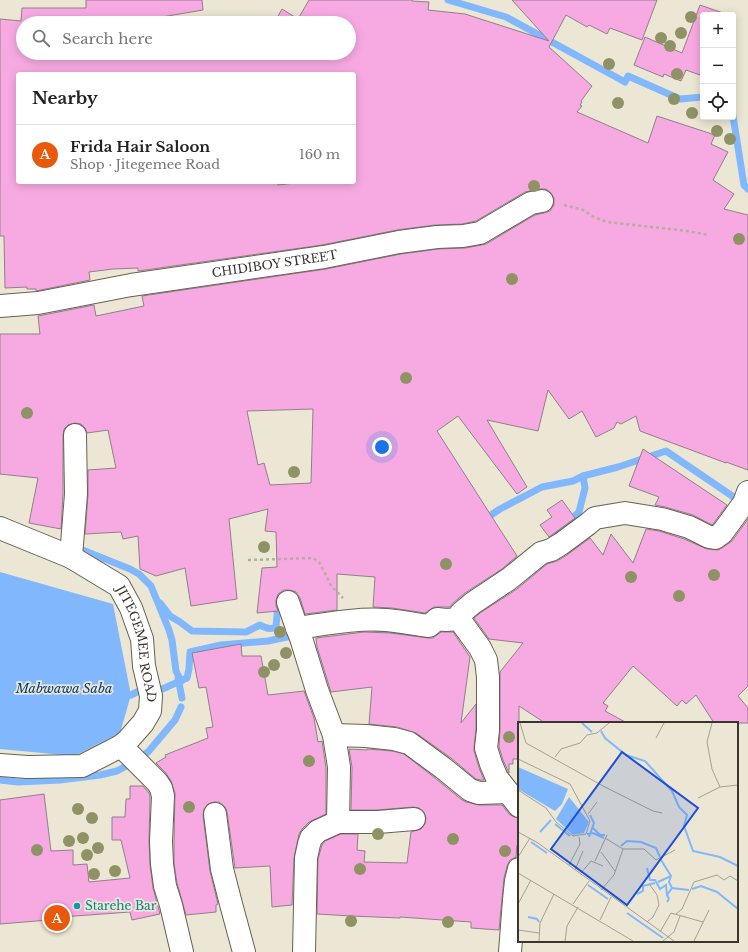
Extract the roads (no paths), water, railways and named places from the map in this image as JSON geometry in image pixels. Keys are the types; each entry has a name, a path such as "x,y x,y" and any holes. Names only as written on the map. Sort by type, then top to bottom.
{"street":[{"name":"CHIDIBOY STREET","path":"0,306 38,303 131,285 324,257 399,242 480,233 531,203 542,201"},
{"path":"71,557 76,494 75,435"},
{"path":"459,619 461,613 473,603 509,579 541,553 551,550 561,544 595,518 625,513 662,519 689,527 709,537 715,538 722,533 744,503 748,492"},
{"name":"JITEGEMEE ROAD","path":"0,528 71,557 119,586 131,608 142,639 144,666 151,696 150,711 143,723 128,740 121,746 82,766 27,767 0,765"},
{"path":"288,602 317,690 334,735 339,767 338,822"},
{"path":"296,628 364,620 386,620 428,626 437,619 459,619"},
{"path":"459,619 480,648 486,660 488,677 488,730 486,748 497,778 513,799"},
{"path":"334,735 366,736 394,739 409,743 470,790 479,794 513,799"},
{"path":"121,746 157,782 161,788 163,796 161,842 162,864 165,886 182,952"},
{"path":"215,814 222,869 230,904 244,952"},
{"path":"304,952 306,858 311,838 318,831 338,822 378,822 414,819"},
{"path":"510,952 518,873"}],"water":[{"name":"Mabwawa Saba","path":"0,572 113,604 131,695 120,733 74,756 0,749"}],"waterway":[{"path":"448,0 506,17 625,82 628,76 680,99 700,97"},
{"path":"734,120 744,185 748,189"},
{"path":"484,522 488,517 500,509 542,487 573,481 583,476 618,467 666,451 741,502"},
{"path":"550,541 579,512 585,488 583,476"},
{"path":"80,549 130,569 139,574 151,586 172,640 176,671 181,681 178,678 182,698"},
{"path":"160,603 170,616 192,631 246,632 260,625 266,628 272,628 276,627 278,603 281,610"},
{"path":"375,629 389,632 411,633"},
{"path":"160,690 187,678 190,652 221,645 268,641 296,635 298,636"},
{"path":"131,695 145,688"},
{"path":"0,780 18,782 60,780 100,775 117,771 148,752 175,720 181,707"}],"place":[{"name":"Starehe Bar","path":"77,906"},
{"name":"Frida Hair Saloon","path":"57,918"}]}
